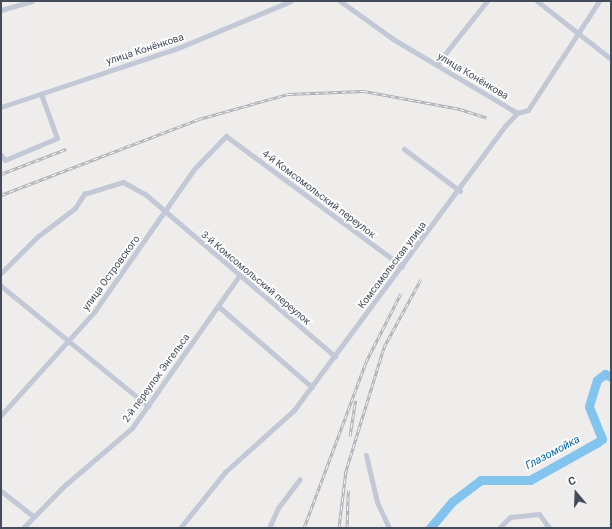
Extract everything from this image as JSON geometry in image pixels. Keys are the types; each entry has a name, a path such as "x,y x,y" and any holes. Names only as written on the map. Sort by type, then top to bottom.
{"street":[{"path":"1,10 32,1"},
{"name":"улица Конёнкова","path":"1,107 193,43 291,1"},
{"name":"улица Конёнкова","path":"340,1 393,39 517,113"},
{"path":"437,64 487,1"},
{"path":"538,1 576,33 611,58"},
{"name":"Комсомольская улица","path":"180,528 224,472 272,432 312,387 517,113 528,110 576,33 599,1"},
{"path":"1,155 3,162 57,138 41,94"},
{"name":"улица Островского","path":"1,415 68,344 166,213 194,169 226,136"},
{"name":"4-й Комсомольский переулок","path":"226,136 402,266"},
{"path":"404,149 460,191"},
{"name":"3-й Комсомольский переулок","path":"1,273 37,237 75,208 84,194 104,186 123,182 135,187 335,356"},
{"name":"2-й переулок Энгельса","path":"24,528 33,516 132,428 239,276"},
{"path":"1,286 68,344 148,406"},
{"path":"218,306 312,387"},
{"path":"366,455 377,502 389,528"},
{"path":"269,528 278,508 300,479"},
{"path":"1,491 33,516"},
{"path":"499,528 510,517 539,514 549,528"}],"waterway":[{"name":"Глазомойка","path":"430,528 453,501 481,480 530,480 602,439 589,406 597,380 605,374 611,377"}],"railway":[{"path":"1,195 199,119 288,94 364,91 460,109 487,118"},
{"path":"1,174 66,149"},
{"path":"345,474 384,347 421,279"},
{"path":"304,528 366,362 401,293"},
{"path":"350,436 356,400"},
{"path":"339,528 346,470"},
{"path":"347,528 348,490"}]}
